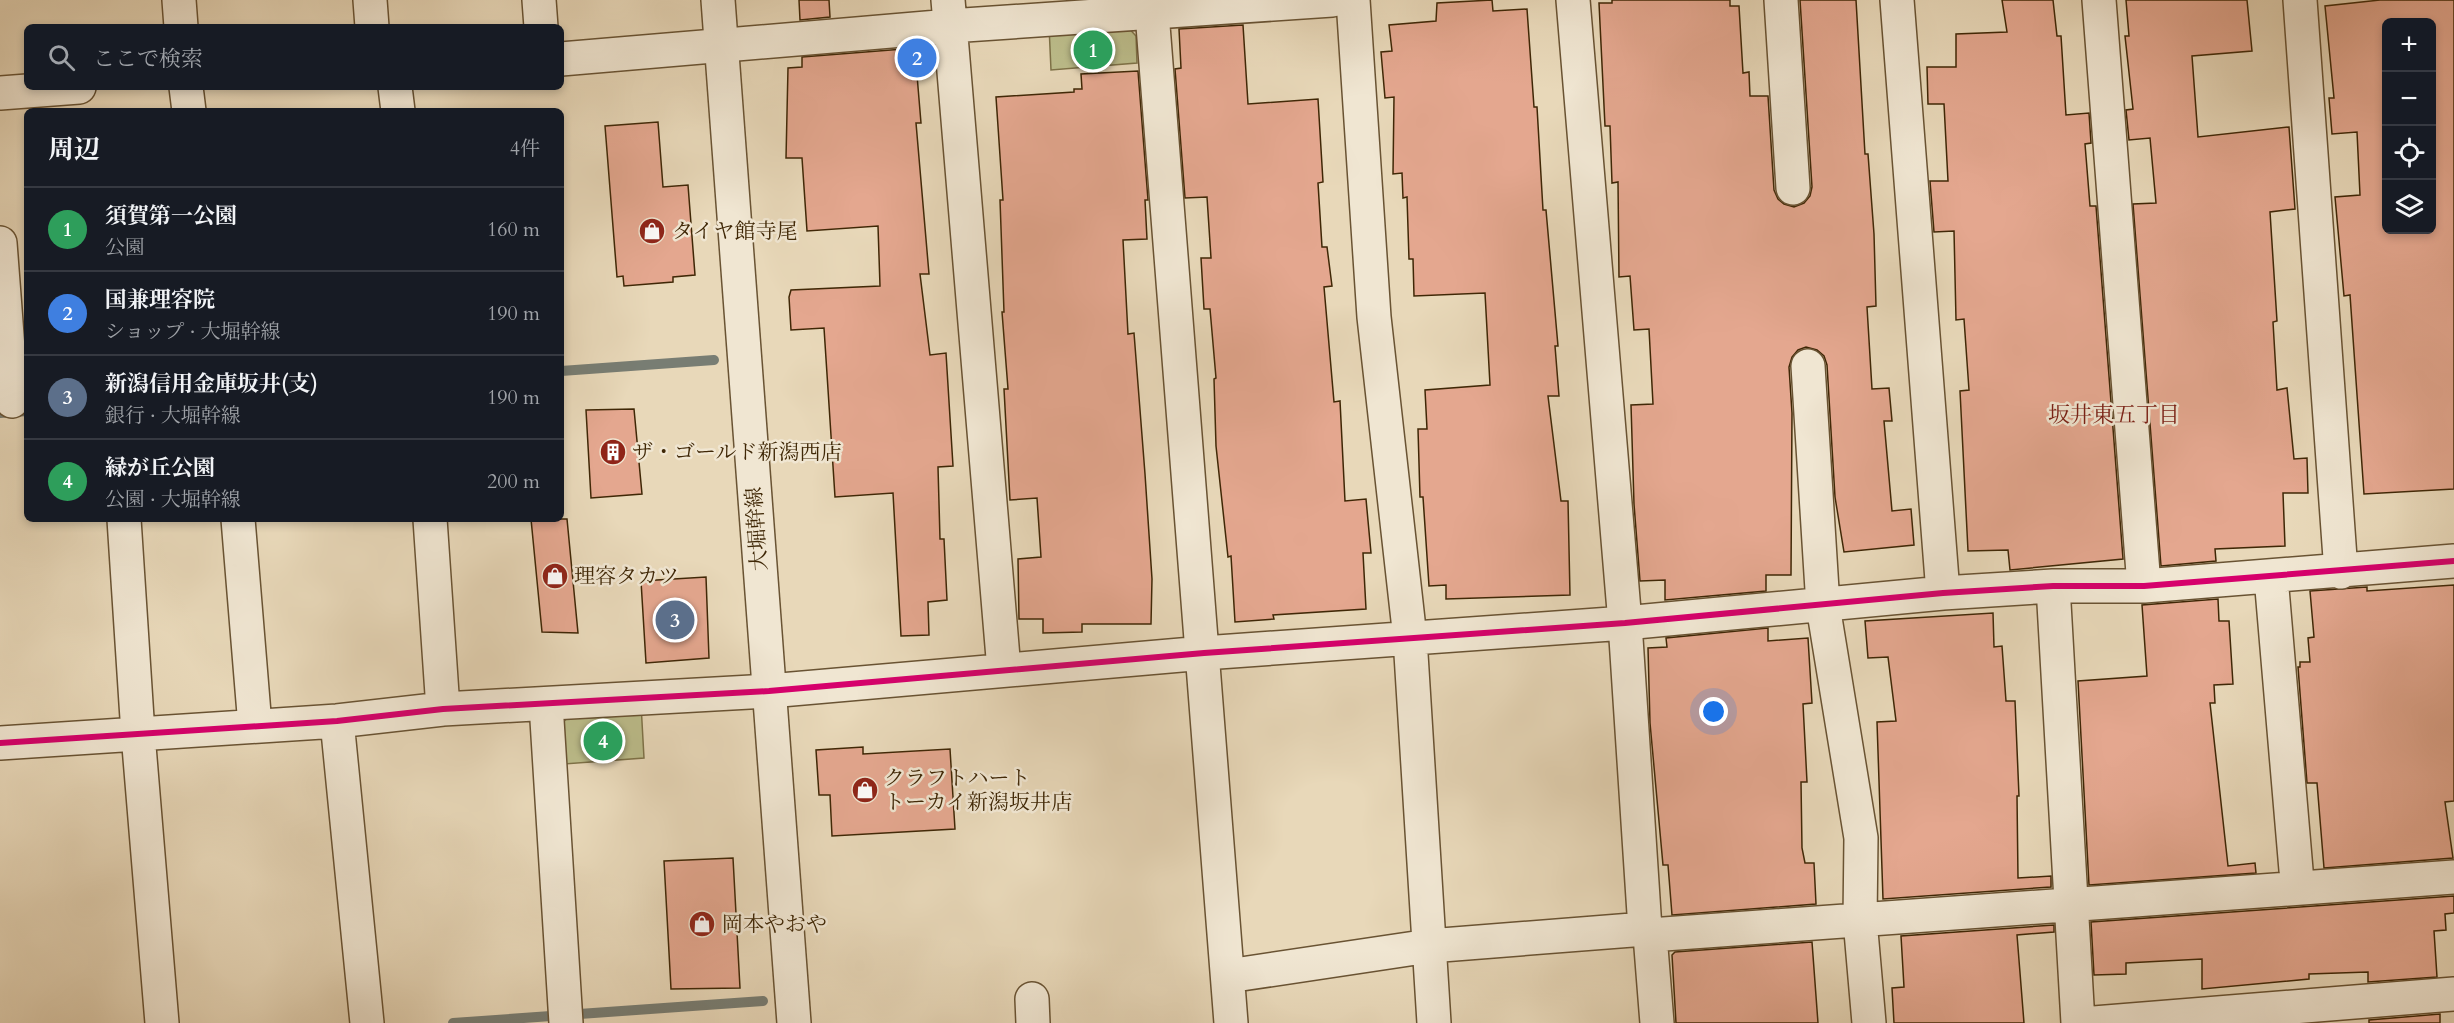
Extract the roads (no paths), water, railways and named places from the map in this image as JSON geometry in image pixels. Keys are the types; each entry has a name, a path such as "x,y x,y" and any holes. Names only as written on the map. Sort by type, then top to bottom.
{"street":[{"path":"179,0 181,24"},
{"path":"370,0 372,24"},
{"path":"539,0 541,24"},
{"name":"大堀幹線","path":"718,0 794,1023"},
{"path":"564,59 721,45 949,13 1332,0"},
{"path":"1353,0 1374,317 1410,638 1434,1023"},
{"path":"1573,0 1657,1023"},
{"path":"1781,0 1793,188"},
{"path":"1898,0 1943,592"},
{"path":"2099,0 2144,586"},
{"path":"2300,0 2341,572"},
{"path":"1151,7 1204,653 1231,1023"},
{"path":"949,13 1004,670"},
{"path":"0,93 40,90"},
{"path":"186,90 189,108"},
{"path":"394,90 398,108"},
{"path":"0,243 12,401"},
{"path":"1808,366 1823,606 1861,838 1860,920 1869,1023"},
{"path":"124,522 138,734 162,1023"},
{"path":"238,522 255,726"},
{"path":"430,522 443,709"},
{"path":"0,743 338,720 443,709 769,691 1204,653 1625,623 1823,606 1943,592 2053,586 2144,586 2341,572 2454,561"},
{"path":"2271,577 2296,870"},
{"path":"2053,586 2078,1023"},
{"path":"546,704 566,1023"},
{"path":"338,720 367,1023"},
{"path":"1228,976 1429,946 1860,920 2454,877"},
{"path":"2094,1023 2454,994"}],"waterway":[{"path":"564,371 714,360"},
{"path":"0,413 24,411"},
{"path":"453,1023 763,1001"}],"place":[{"name":"須賀第一公園","path":"1093,50"},
{"name":"国兼理容院","path":"917,58"},
{"name":"タイヤ館寺尾","path":"652,231"},
{"name":"ザ・ゴールド新潟西店","path":"613,452"},
{"name":"理容タカツ","path":"555,576"},
{"name":"新潟信用金庫坂井(支)","path":"675,620"},
{"name":"緑が丘公園","path":"603,741"},
{"name":"クラフトハート トーカイ新潟坂井店","path":"865,790"},
{"name":"岡本やおや","path":"702,924"}],"district":[{"name":"坂井東五丁目","path":"2114,415"}]}
